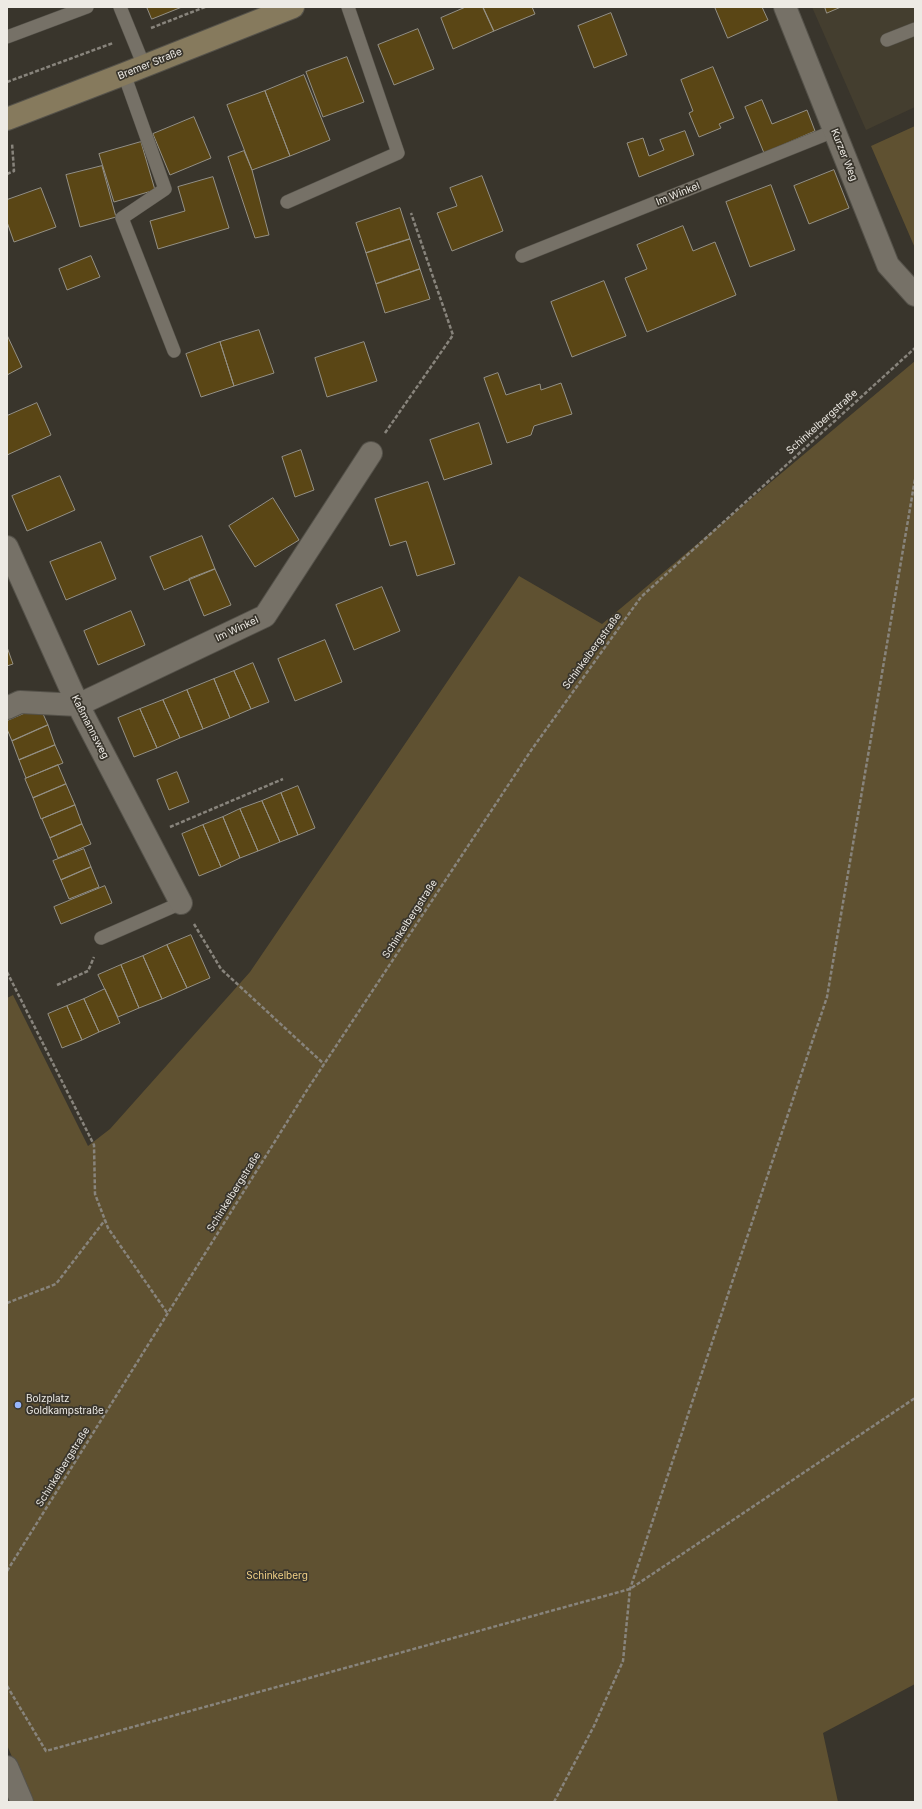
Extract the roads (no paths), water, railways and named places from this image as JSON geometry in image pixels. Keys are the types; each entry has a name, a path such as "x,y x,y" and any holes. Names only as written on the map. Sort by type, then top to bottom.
{"main road":[{"name":"Bremer Straße","path":"7,119 293,7"}],"street":[{"name":"Kurzer Weg","path":"785,7 888,265 915,295"},
{"name":"Im Winkel","path":"78,704 265,616 371,453"},
{"name":"Kaßmannsweg","path":"7,547 78,704 181,903"},
{"path":"7,708 20,702 78,704"},
{"path":"7,1767 22,1802"}],"lane":[{"path":"7,37 87,7"},
{"path":"120,7 132,36 134,70 165,189 122,218 174,351"},
{"path":"287,202 398,153 348,7"},
{"path":"887,40 915,29"},
{"name":"Im Winkel","path":"522,256 834,131"},
{"path":"101,938 181,903"}],"place":[{"name":"Bolzplatz Goldkampstraße","path":"18,1405"}],"park label":[{"name":"Schinkelberg","path":"277,1576"}]}
